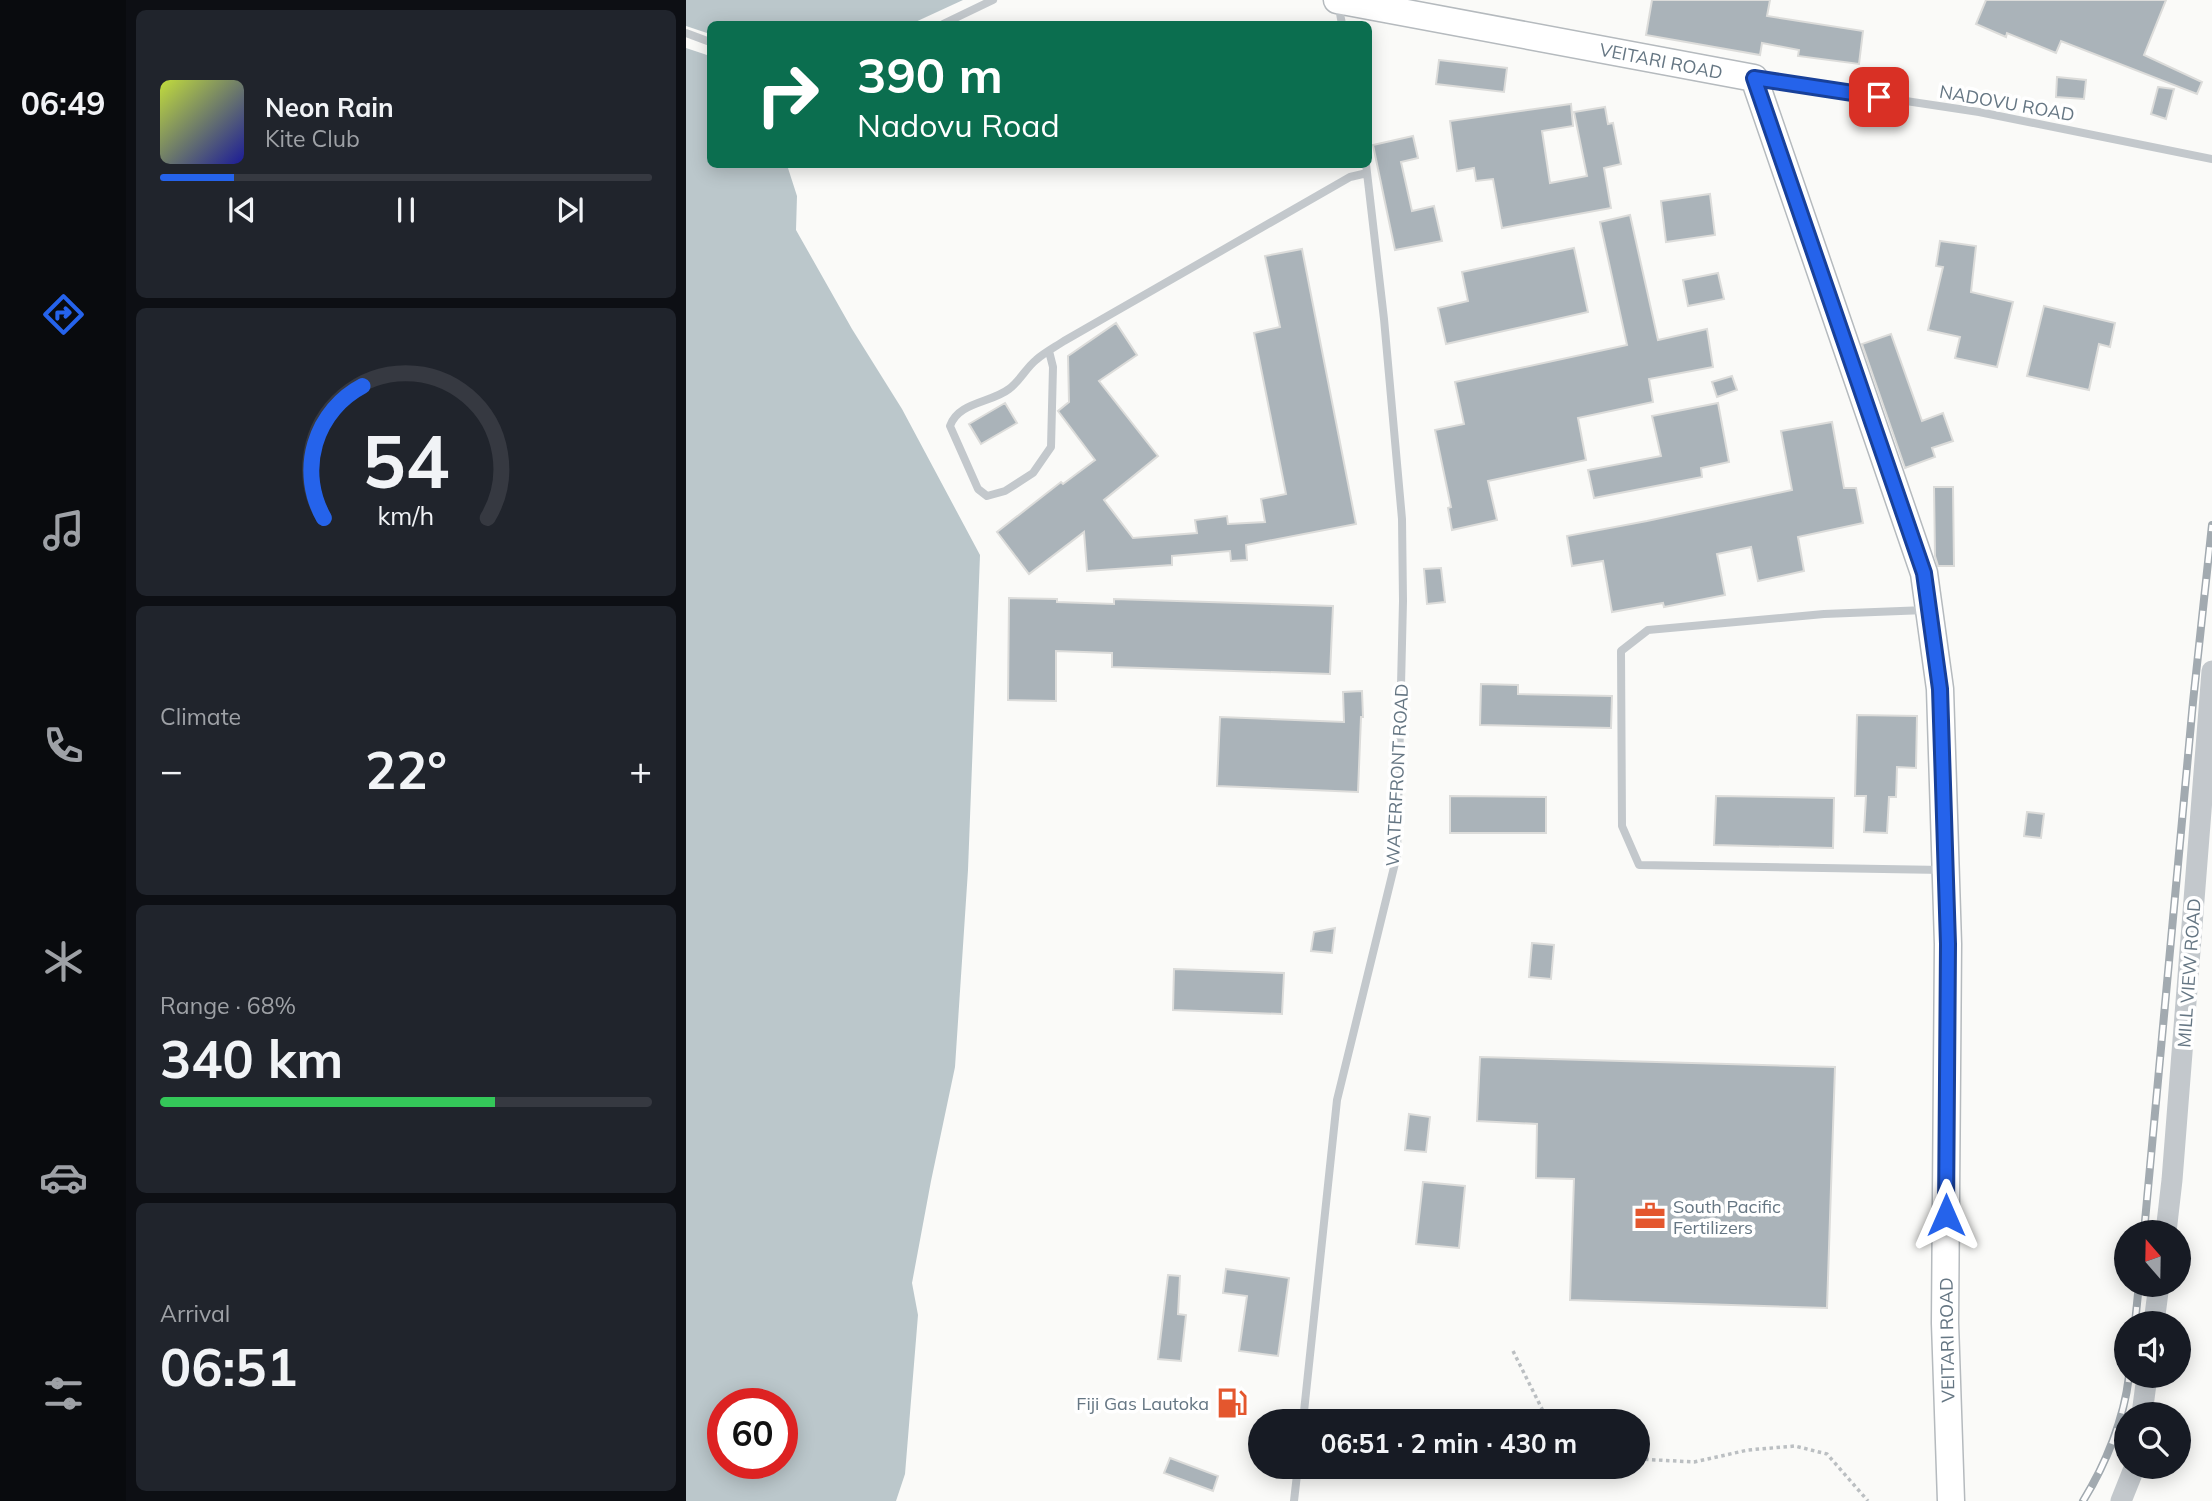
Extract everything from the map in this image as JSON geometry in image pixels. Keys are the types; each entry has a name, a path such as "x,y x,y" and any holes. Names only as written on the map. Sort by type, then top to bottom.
{"main road":[{"name":"VEITARI ROAD","path":"1338,0 1754,78 1924,573 1940,689 1948,944 1945,1323 1951,1501"}],"street":[{"name":"MILL VIEW ROAD","path":"2167,1220 2175,1153 2212,671"},
{"path":"2121,1501 2130,1479"}],"lane":[{"path":"949,21 993,0"},
{"path":"1338,0 1342,21"},
{"path":"686,33 707,40"},
{"name":"NADOVU ROAD","path":"1754,78 1979,112 2212,159"},
{"path":"1048,351 1053,367 1051,447 1033,473 1005,491 987,496 978,489 950,426 954,417 963,409 986,401 1009,388 1035,360 1048,351 1366,169"},
{"name":"WATERFRONT ROAD","path":"1304,1409 1337,1100 1397,855 1403,601 1402,519 1384,319 1366,169"},
{"path":"1928,610 1824,614 1648,630 1621,651 1622,826 1639,865 1945,870"},
{"path":"1294,1501 1297,1479"}],"path":[{"path":"1513,1352 1542,1409"},
{"path":"1650,1460 1694,1462 1748,1450 1795,1446 1827,1454 1868,1501"}],"shaded area":[{"path":"686,0 963,0 918,21 707,21 707,33 686,26"},
{"path":"686,48 707,55 707,168 788,168 797,196 796,230 852,329 902,409 980,555 968,870 955,1067 912,1283 918,1315 905,1474 896,1501 686,1501"}],"building":[{"path":"1652,0 1770,0 1767,16 1863,31 1859,64 1798,56 1799,50 1762,43 1760,55 1646,35"},
{"path":"1986,0 2166,0 2144,55 2202,82 2197,94 2061,41 2056,53 2007,33 2006,37 1976,24"},
{"path":"1439,60 1507,68 1504,92 1436,84"},
{"path":"2057,77 2086,80 2084,99 2056,97"},
{"path":"2158,87 2174,89 2166,119 2151,114"},
{"path":"1571,104 1573,126 1542,131 1550,183 1587,176 1574,112 1605,107 1608,124 1613,123 1621,164 1604,168 1611,208 1502,228 1493,179 1476,181 1474,168 1457,171 1450,121"},
{"path":"1413,136 1418,158 1401,162 1412,211 1434,206 1442,241 1395,250 1373,145"},
{"path":"1710,194 1715,235 1666,242 1661,201"},
{"path":"1630,215 1658,340 1707,329 1713,367 1649,379 1653,402 1578,418 1586,460 1488,481 1497,520 1452,530 1448,508 1451,507 1435,430 1464,424 1455,382 1627,345 1600,222"},
{"path":"1940,241 1976,246 1971,292 2013,302 1997,367 1955,358 1960,337 1928,330 1943,267 1936,266"},
{"path":"1574,248 1588,312 1446,344 1438,308 1468,301 1462,272"},
{"path":"1302,249 1356,524 1246,545 1247,560 1231,561 1230,551 1172,556 1172,565 1087,571 1084,532 1029,574 997,532 1061,482 1063,484 1095,460 1058,411 1069,402 1068,356 1116,323 1137,355 1099,381 1158,456 1104,500 1133,538 1197,533 1195,520 1227,516 1228,524 1265,522 1261,499 1286,494 1254,333 1280,327 1265,256"},
{"path":"1718,273 1724,299 1688,306 1683,280"},
{"path":"2044,306 2115,323 2110,347 2099,344 2089,390 2027,376"},
{"path":"1891,334 1922,421 1943,413 1953,441 1932,448 1935,457 1905,468 1862,344"},
{"path":"1732,376 1737,390 1717,397 1712,382"},
{"path":"1005,403 1017,423 981,444 969,424"},
{"path":"1718,403 1729,462 1701,468 1702,477 1594,498 1588,470 1661,456 1652,416"},
{"path":"1832,422 1844,488 1856,488 1863,523 1798,537 1804,571 1758,581 1751,547 1717,554 1725,595 1664,607 1663,603 1612,612 1603,561 1572,566 1567,536 1792,490 1781,431"},
{"path":"1934,487 1953,487 1954,566 1938,566 1935,556"},
{"path":"1441,568 1445,602 1427,604 1424,569"},
{"path":"1009,598 1114,604 1114,599 1333,606 1330,674 1112,667 1112,653 1056,651 1056,701 1008,700"},
{"path":"1481,684 1518,685 1518,694 1612,696 1611,728 1480,725"},
{"path":"1362,691 1358,792 1217,786 1220,717 1344,722 1343,692"},
{"path":"1857,715 1917,716 1916,768 1897,767 1896,797 1889,797 1887,833 1864,832 1866,796 1855,796"},
{"path":"1450,796 1546,797 1546,833 1450,833"},
{"path":"1716,796 1834,798 1833,848 1714,845"},
{"path":"2027,812 2044,814 2041,838 2024,836"},
{"path":"1335,928 1332,953 1311,951 1314,932"},
{"path":"1532,943 1554,945 1551,979 1529,977"},
{"path":"1174,969 1284,973 1282,1014 1173,1010"},
{"path":"1480,1057 1835,1067 1827,1308 1570,1300 1574,1179 1536,1178 1537,1124 1477,1121"},
{"path":"1409,1114 1430,1117 1426,1152 1405,1150"},
{"path":"1423,1182 1465,1186 1459,1248 1416,1244"},
{"path":"1226,1269 1289,1278 1278,1356 1239,1351 1247,1296 1223,1293"},
{"path":"1168,1275 1180,1276 1178,1314 1186,1315 1181,1361 1158,1359"},
{"path":"1170,1458 1218,1476 1213,1491 1164,1473"}],"railway":[{"path":"2145,1220 2212,525"},
{"path":"2136,1311 2138,1297"},
{"path":"2083,1501 2113,1441 2128,1388"}],"place":[{"name":"South Pacific Fertilizers","path":"1650,1216"},
{"name":"Fiji Gas Lautoka","path":"1232,1403"}],"route":[{"path":"1879,97 1754,78 1924,573 1940,689 1948,944 1946,1215"}]}
